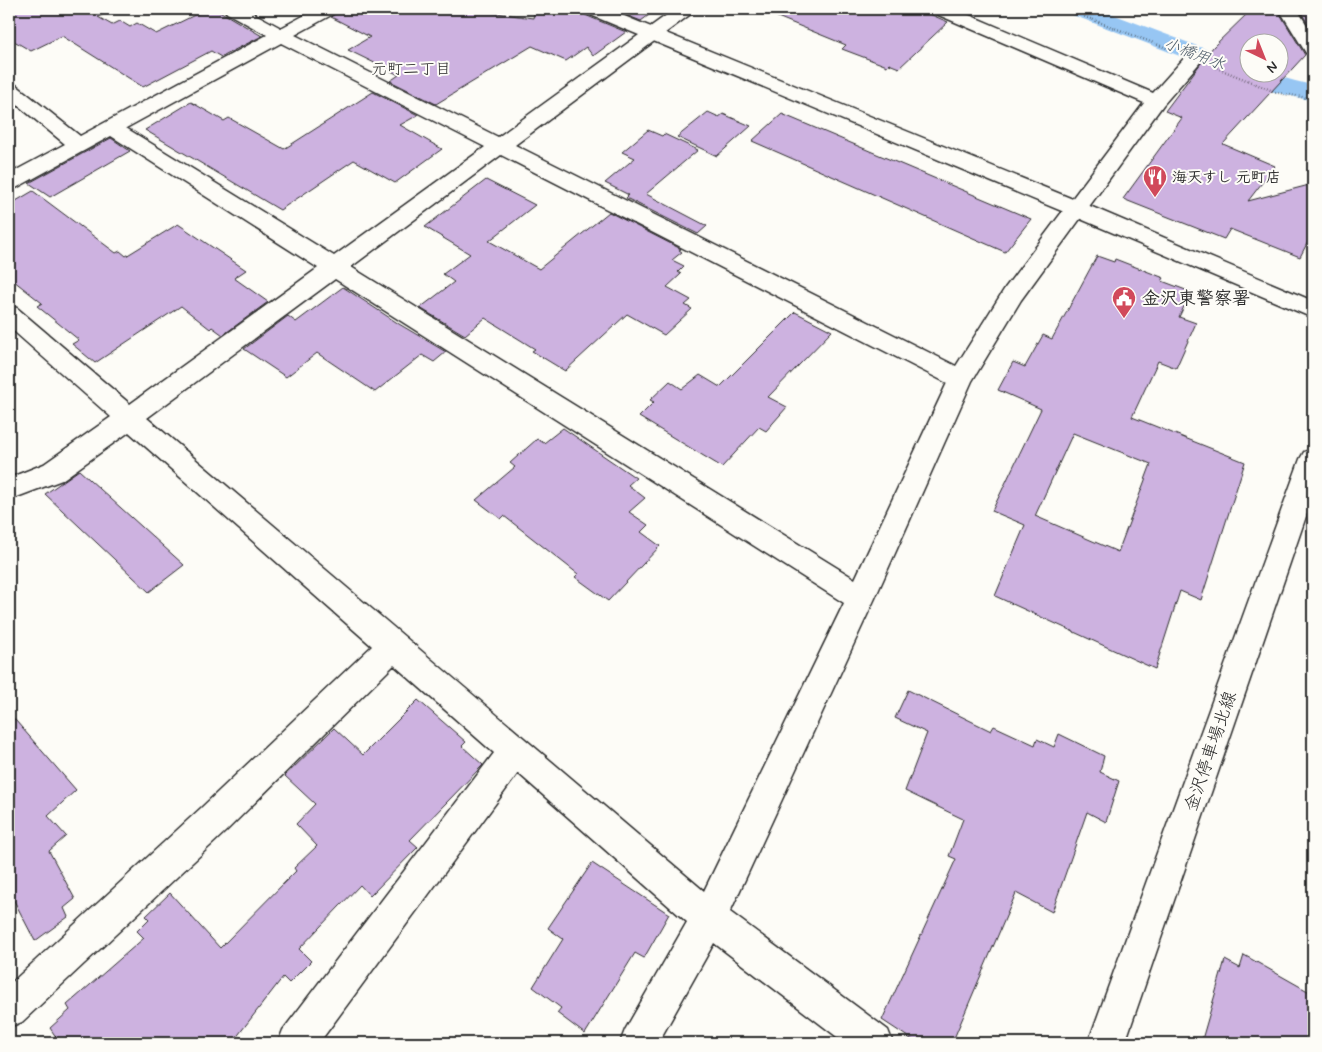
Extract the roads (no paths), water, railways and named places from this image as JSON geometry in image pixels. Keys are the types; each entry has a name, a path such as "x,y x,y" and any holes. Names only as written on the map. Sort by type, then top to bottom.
{"street":[{"path":"233,9 280,35 961,379"},
{"path":"9,183 329,9"},
{"path":"592,9 1076,209 1313,310"},
{"path":"9,489 53,472 128,419 686,9"},
{"path":"940,9 1156,101"},
{"path":"1288,9 1313,49"},
{"path":"638,1043 709,918 961,379 1013,294 1156,101 1194,59"},
{"path":"9,89 79,145"},
{"path":"111,127 860,598"},
{"path":"9,314 128,419 709,918 876,1043"},
{"name":"金沢停車場北線","path":"1106,1043 1313,458"},
{"path":"9,1010 213,820 393,646"},
{"path":"296,1043 515,751"}],"waterway":[{"name":"小橋用水","path":"1078,9 1283,87 1313,93"}],"place":[{"name":"海天すし 元町店","path":"1155,198"},
{"name":"金沢東警察署","path":"1124,319"}],"district":[{"name":"元町二丁目","path":"411,68"}]}
